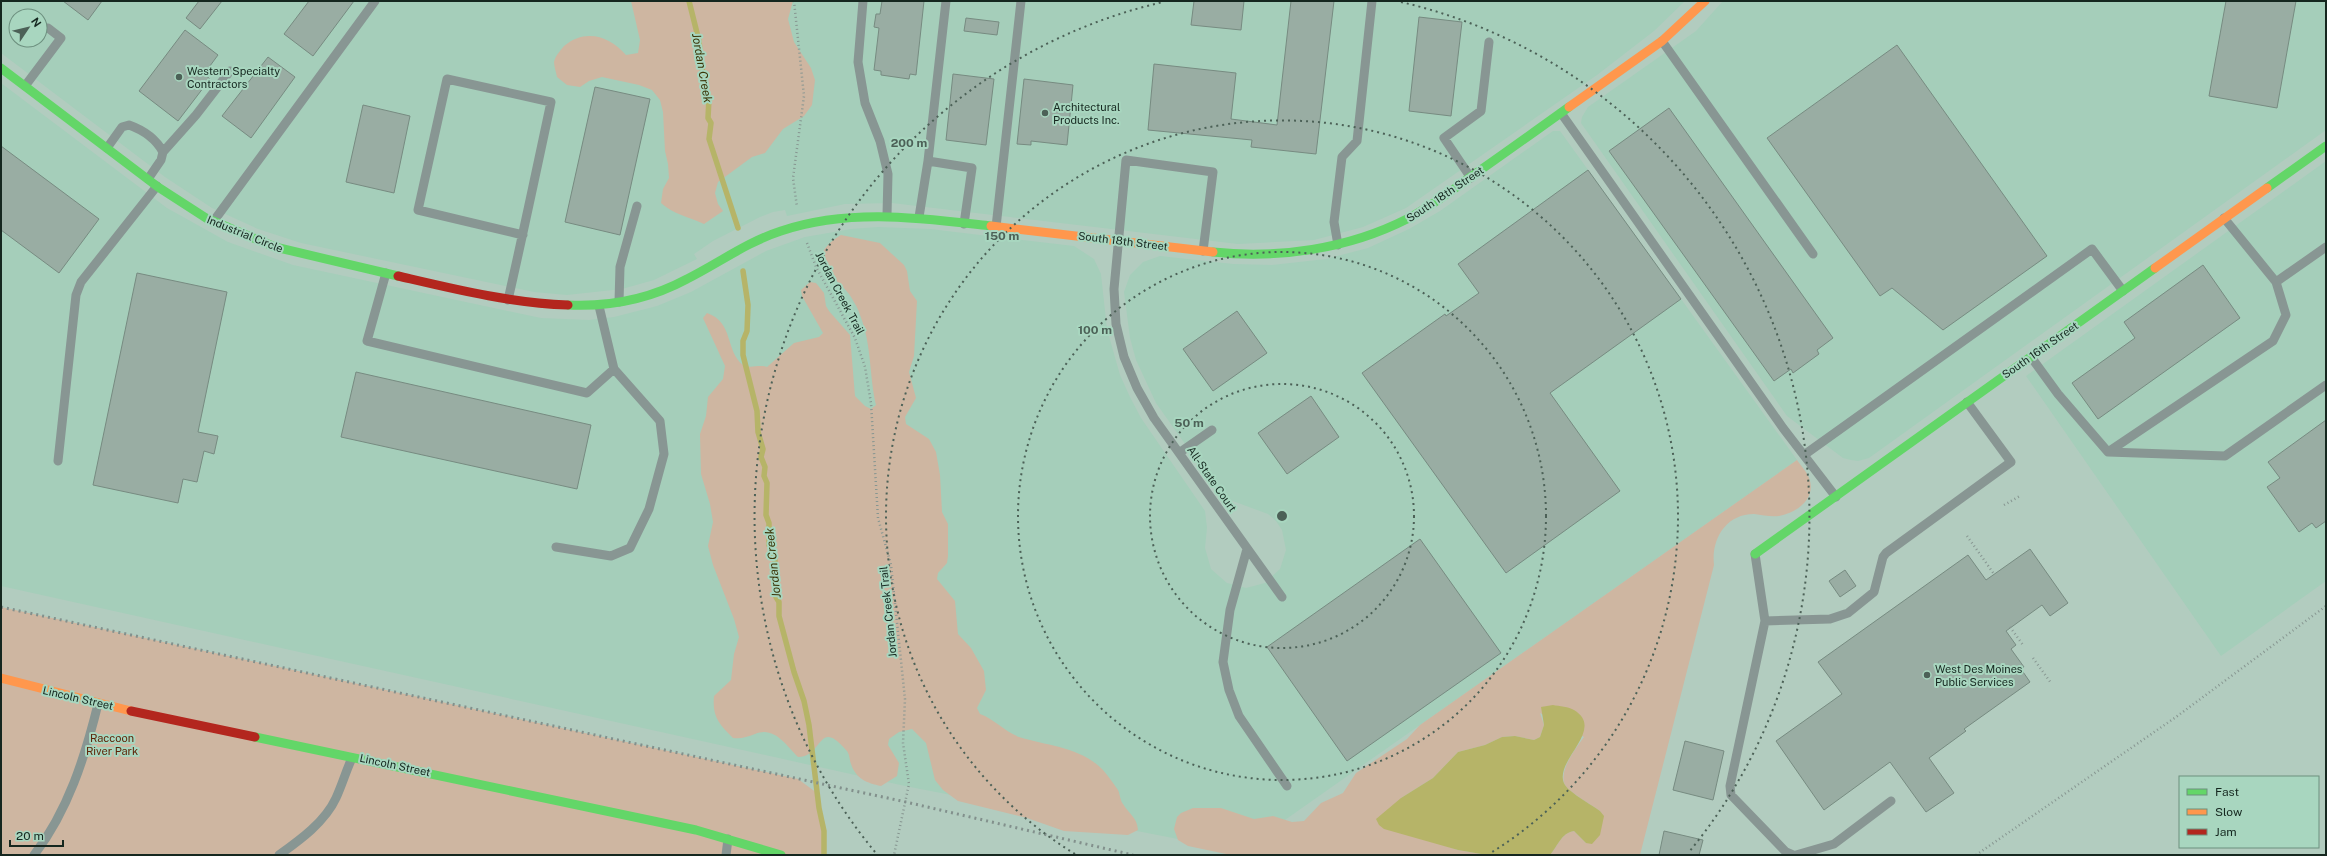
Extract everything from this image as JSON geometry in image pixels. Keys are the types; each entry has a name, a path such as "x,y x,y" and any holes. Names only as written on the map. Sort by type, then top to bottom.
{"street":[{"name":"South 18th Street","path":"619,302 643,298 672,287 700,274 761,238 783,230 836,218 887,215 1232,254 1272,255 1312,251 1338,245 1402,222 1470,178 1662,41 1705,1"},
{"name":"Industrial Circle","path":"1,68 157,186 213,222 252,239 293,253 508,300 599,306 619,302"},
{"name":"South 16th Street","path":"1755,554 2326,146"},
{"name":"Lincoln Street","path":"3,680 98,704 352,756 688,828 781,855"}],"lane":[{"path":"213,222 375,1"},
{"path":"863,1 858,62 865,103 880,141 888,174 887,215"},
{"path":"919,218 928,161 946,1"},
{"path":"996,227 1021,1"},
{"path":"1338,245 1334,222 1342,157 1357,141 1372,1"},
{"path":"25,86 61,38 48,28"},
{"path":"1662,41 1813,254"},
{"path":"1470,178 1444,138 1481,111 1489,42"},
{"path":"163,152 196,115 230,71"},
{"path":"508,300 523,235 551,102 447,79 418,210 523,235"},
{"path":"1561,113 1804,455 1836,497"},
{"path":"107,148 122,127 129,125 148,135 159,144 163,152 162,160 148,179"},
{"name":"All-State Court","path":"1203,251 1213,172 1126,160 1117,240 1114,289 1116,324 1124,357 1137,388 1154,418 1282,596"},
{"path":"928,161 972,168 964,224"},
{"path":"58,461 76,295 81,282 157,186"},
{"path":"619,302 620,267 637,206"},
{"path":"2108,452 2273,341 2286,315 2276,282 2224,218"},
{"path":"2276,282 2326,247"},
{"path":"1804,455 2092,249 2123,292"},
{"path":"386,273 367,341 587,393 614,369"},
{"path":"556,547 611,556 630,548 649,510 664,454 660,421 614,369 599,306"},
{"path":"2031,357 2080,421 2108,452 2225,456 2326,385"},
{"path":"1765,621 1830,619 1848,613 1874,592 1883,557 1886,553 2011,462 1967,402"},
{"path":"1179,453 1212,430"},
{"path":"1247,549 1230,610 1223,662 1230,690 1239,716 1287,786"},
{"path":"1755,554 1765,621 1730,786 1731,795 1786,852 1794,855 1834,844 1891,801"},
{"path":"34,855 58,817 76,779 89,741 98,704"},
{"path":"279,855 304,837 323,817 335,800 352,756"},
{"path":"726,855 728,839"}],"path":[{"path":"794,1 804,96 793,178 799,213"},
{"name":"Jordan Creek Trail","path":"805,237 816,267 841,309 855,338 865,367 870,403 878,518 891,565 905,699 903,743 909,784 894,855"},
{"path":"2004,504 2020,496"},
{"path":"1967,536 1994,574"},
{"path":"1976,855 2176,717 2326,606"},
{"path":"2010,627 2023,645"},
{"path":"2033,658 2051,683"}],"shaded area":[{"path":"1,1 1685,1 1654,31 1597,75 1406,208 1363,227 1314,240 1238,244 892,203 845,204 787,216 785,210 773,212 713,241 694,254 697,259 654,280 622,289 567,295 534,292 301,243 258,229 212,208 165,177 1,53"},
{"path":"1723,1 2326,1 2326,130 1869,458 1858,461 1851,460 1843,458 1787,416 1581,123 1582,117 1588,107 1696,31"},
{"path":"1,83 167,208 228,242 293,265 541,318 589,320 614,317 657,306 691,292 766,251 805,237 851,229 878,227 930,229 1074,246 1094,259 1101,274 1107,329 1120,375 1130,397 1141,418 1205,511 1207,528 1205,548 1211,569 1227,583 1246,588 1265,583 1280,569 1286,550 1282,530 1276,521 1268,514 1230,500 1217,489 1156,403 1136,360 1130,338 1124,292 1130,275 1143,262 1160,256 1233,264 1272,265 1326,259 1368,248 1409,229 1440,211 1553,131 1560,131 1797,460 1245,848 1178,839 905,786 1,586"},
{"path":"2326,161 2326,581 2221,656 2026,376"},
{"path":"1553,705 1572,709 1583,718 1585,727 1582,736 1565,766 1563,776 1565,785 1568,788 1600,811 1604,816 1600,835 1592,844 1586,843 1574,831 1563,837 1550,855 1487,855 1458,850 1384,829 1379,825 1376,819 1401,798 1433,778 1458,752 1485,745 1502,737 1515,736 1534,740 1540,737 1544,725 1541,707"}],"green space":[{"path":"631,1 793,1 788,19 794,42 811,68 815,80 812,105 804,116 783,129 765,153 752,157 718,182 715,193 718,204 723,211 704,224 676,213 661,203 663,189 669,178 668,164 665,151 663,112 660,100 652,90 639,85 602,77 589,81 580,87 567,85 557,77 554,62 557,55 564,46 572,40 580,37 589,36 605,39 620,48 626,55 638,53 640,40"},
{"path":"841,235 880,243 904,265 907,271 910,291 917,301 914,356 909,372 916,398 905,417 906,424 929,439 936,452 940,475 942,512 948,524 947,563 938,573 937,579 955,601 958,634 971,648 984,671 986,690 977,708 980,714 1019,737 1064,748 1085,756 1094,762 1103,770 1119,792 1122,802 1136,822 1138,830 1128,835 1064,831 1027,818 958,801 943,790 935,780 926,743 912,729 899,732 889,739 888,745 899,763 897,776 881,786 867,782 859,777 853,769 847,752 837,741 830,737 821,741 806,755 798,757 784,742 774,734 768,732 762,732 744,738 733,738 720,724 715,715 714,696 731,680 734,654 739,637 734,619 713,565 708,546 713,522 710,504 701,474 700,434 706,416 708,397 723,379 725,366 703,318 707,313 716,317 726,330 737,359 743,365 749,367 767,367 794,343 819,337 823,333 802,296 801,290 810,282 816,283 824,293 826,306 829,311 850,335 855,396 865,406 871,409 876,405 864,326 854,301 826,268 822,257 822,254 826,248"},
{"path":"1797,460 1808,476 1811,485 1808,498 1799,508 1779,516 1754,514 1744,515 1728,523 1718,537 1715,546 1714,565 1640,855 1550,855 1563,837 1570,832 1574,831 1586,843 1599,828 1602,816 1600,811 1567,788 1563,779 1569,760 1584,737 1540,713 1544,725 1540,737 1534,740 1515,736 1502,737 1485,745 1458,752 1433,778 1401,798 1428,840 1458,850 1487,855 1231,855 1188,846 1178,840 1174,829 1177,817 1181,813 1193,808 1221,808 1254,819 1273,816 1292,822 1304,821 1321,803 1343,793 1356,773 1407,739 1420,725"},
{"name":"Raccoon River Park","path":"1,607 798,779 817,793 824,831 824,855 1,855"}],"building":[{"path":"63,1 102,1 88,20"},
{"path":"199,1 222,1 200,29 186,18"},
{"path":"309,1 354,1 313,56 284,34"},
{"path":"882,1 924,1 916,75 910,74 909,79 881,75 881,71 874,70 879,28 874,27 876,14 880,14"},
{"path":"1194,1 1244,1 1241,30 1191,25"},
{"path":"1291,1 1334,1 1316,154 1251,147 1252,140 1148,130 1154,64 1236,73 1231,119 1277,125"},
{"path":"2226,1 2296,1 2277,108 2209,96"},
{"path":"1419,17 1462,22 1451,116 1409,111"},
{"path":"966,18 999,22 997,35 964,31"},
{"name":"Western Specialty Contractors","path":"185,30 218,55 204,74 210,79 178,121 139,91"},
{"path":"1897,45 2047,256 1943,330 1892,288 1880,296 1767,138"},
{"path":"268,57 295,77 251,138 222,116"},
{"path":"953,74 994,79 986,145 946,140"},
{"name":"Architectural Products Inc.","path":"1024,79 1073,85 1067,145 1031,141 1031,145 1017,144"},
{"path":"595,87 650,99 620,235 565,222"},
{"path":"363,105 410,116 394,193 346,182"},
{"path":"1669,108 1833,338 1817,350 1819,354 1793,373 1791,369 1774,381 1609,151"},
{"path":"1,146 99,219 59,273 1,230"},
{"path":"1588,170 1681,299 1550,393 1620,491 1506,573 1362,373 1445,314 1446,316 1479,293 1458,264"},
{"path":"2203,265 2240,318 2098,419 2072,383 2135,338 2124,322"},
{"path":"137,273 227,292 198,432 218,436 214,454 204,451 197,482 183,479 178,503 93,485"},
{"path":"1237,311 1267,353 1213,391 1183,349"},
{"path":"356,372 591,425 577,489 341,437"},
{"path":"1311,396 1339,437 1287,474 1258,433"},
{"path":"2326,420 2326,521 2316,528 2312,523 2299,532 2267,487 2280,478 2268,462"},
{"path":"1420,539 1501,653 1347,761 1267,647"},
{"name":"West Des Moines Public Services","path":"2030,549 2068,603 2050,616 2042,605 2006,631 2016,645 2011,649 2024,667 2021,669 2030,682 1964,729 1966,731 1929,758 1954,793 1926,812 1890,762 1824,810 1776,741 1842,694 1818,662 1968,555 1986,580"},
{"path":"1845,570 1856,586 1840,597 1829,581"},
{"path":"1685,741 1724,751 1713,800 1673,790"},
{"path":"1664,831 1703,840 1699,855 1659,855"}],"waterway":[{"name":"Jordan Creek","path":"689,1 699,41 704,84 709,98 708,118 711,123 709,139 738,228"},
{"name":"Jordan Creek","path":"743,271 748,305 747,331 743,341 743,355 757,411 758,432 763,449 761,457 765,467 764,476 767,483 766,515 769,523 769,545 775,560 776,597 779,602 779,616 794,672 804,701 809,725 819,808 824,831 824,855"}],"railway":[{"path":"1,607 906,802 1133,855"}],"traffic: fast":[{"path":"1,68 158,187 206,218 275,247 398,276"},
{"path":"1213,252 1238,254 1287,253 1337,244 1361,238 1384,229 1407,219 1432,204 1569,107"},
{"path":"2267,188 2326,146"},
{"path":"568,305 599,305 644,297 673,286 756,241 781,231 833,219 859,217 912,218 991,226"},
{"path":"1755,554 2155,268"},
{"path":"255,737 696,830 781,855"}],"traffic: slow":[{"path":"1569,107 1662,41 1705,1"},
{"path":"2155,268 2267,188"},
{"path":"991,226 1213,252"},
{"path":"1,678 131,711"}],"traffic: jam":[{"path":"398,276 503,298 546,304 568,305"},
{"path":"131,711 255,737"}],"place":[{"name":"Western Specialty Contractors","path":"179,77"},
{"name":"Architectural Products Inc.","path":"1045,113"},
{"name":"West Des Moines Public Services","path":"1927,675"}]}
